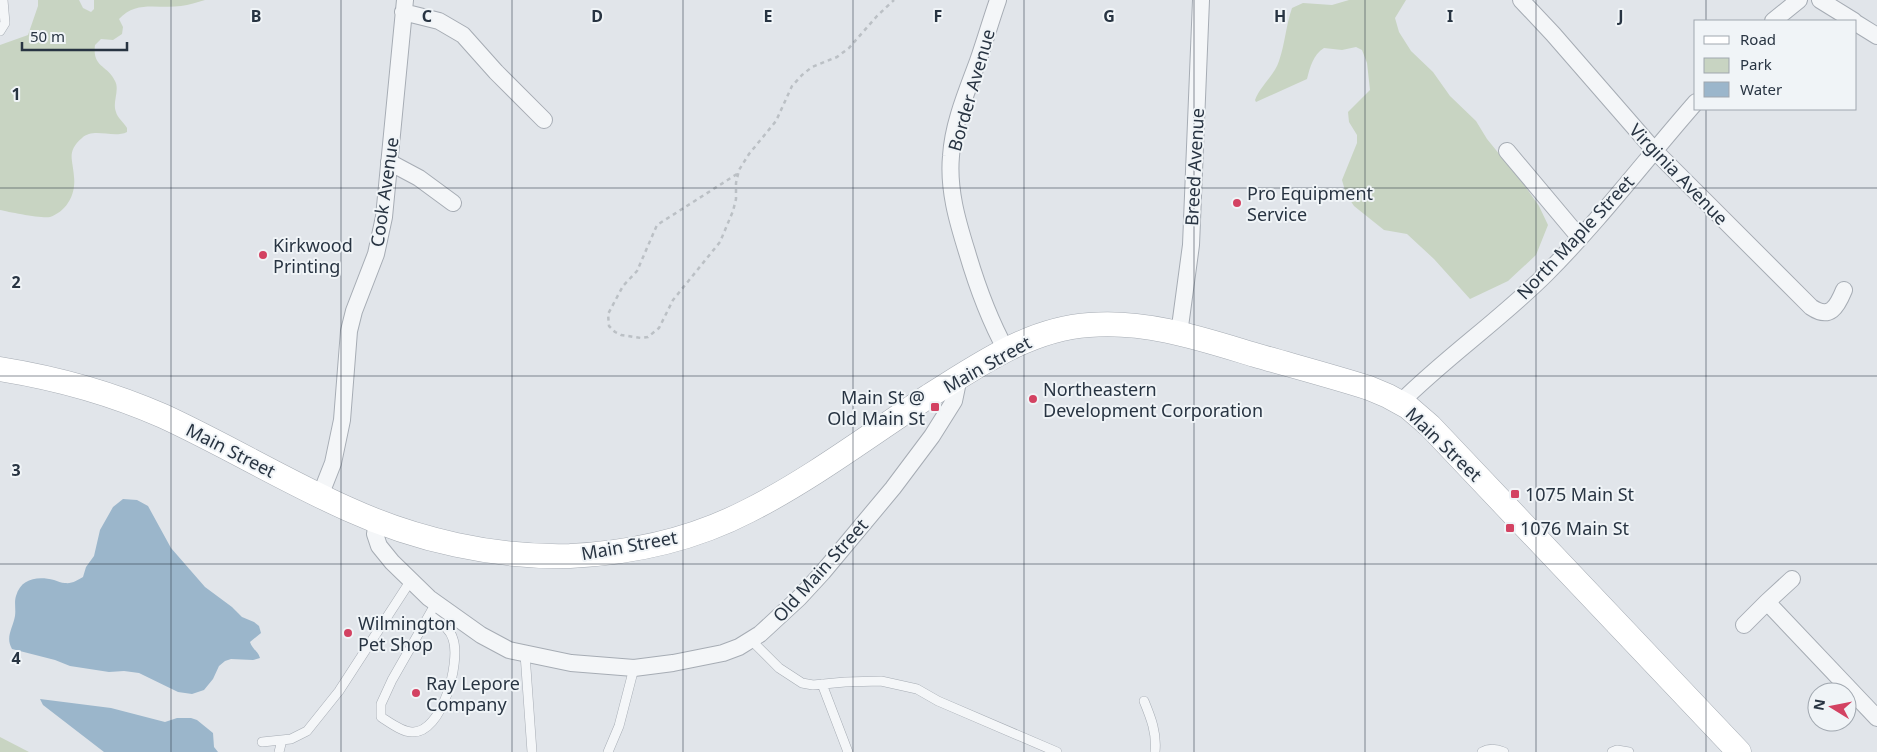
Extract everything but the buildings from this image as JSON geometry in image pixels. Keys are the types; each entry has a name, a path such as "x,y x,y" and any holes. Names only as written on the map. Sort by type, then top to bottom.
{"main road":[{"name":"Main Street","path":"0,369 78,386 148,410 214,441 320,496 377,522 401,530 466,546 530,555 572,556 662,543 712,527 751,510 959,377 1020,342 1043,334 1089,325 1135,326 1179,334 1359,385 1400,403 1430,426 1739,752"}],"street":[{"name":"Border Avenue","path":"998,0 956,128 950,172 955,211 975,277 994,327 1006,350"},
{"name":"Breed Avenue","path":"1179,334 1190,245 1201,0"},
{"name":"Virginia Avenue","path":"1521,0 1554,34 1654,150 1811,307 1823,312 1831,311 1838,304 1844,290"},
{"path":"1774,20 1799,0"},
{"path":"1820,0 1852,20"},
{"path":"404,6 439,21 463,35 496,72 544,120"},
{"name":"Cook Avenue","path":"320,496 334,457 344,400 348,331 376,254 380,236 390,162 404,6"},
{"path":"1857,23 1877,36"},
{"name":"North Maple Street","path":"1400,403 1430,374 1474,339 1546,274 1580,238 1694,104"},
{"path":"1506,151 1580,238"},
{"path":"390,162 419,178 454,203"},
{"name":"Old Main Street","path":"377,522 374,534 379,546 392,562 412,580 433,609 494,643 525,654 571,663 634,668 673,663 723,653 751,640 776,620 823,572 893,488 932,436 954,401 959,377"},
{"path":"1744,625 1792,579"},
{"path":"1767,602 1877,718"}],"lane":[{"path":"0,31 5,23 3,0"},
{"path":"262,742 298,736 307,731 322,715 349,678 412,580"},
{"path":"433,609 450,630 454,640 455,654 452,678 447,694 430,725 422,731 410,733 381,717 381,704 392,680 433,609"},
{"path":"751,640 779,668 802,683 813,685 881,681 917,689 1057,752"},
{"path":"525,654 532,752"},
{"path":"608,752 619,726 634,668"},
{"path":"822,684 848,752"},
{"path":"1144,702 1153,723 1156,741 1155,752"},
{"path":"279,752 282,740"},
{"path":"1482,752 1498,749 1504,752"},
{"path":"1612,752 1617,750 1629,752"}],"path":[{"path":"737,174 658,225 640,265 623,286 608,314 609,326 615,332 621,335 641,338 648,337 659,328 673,300 720,242 733,211 737,174 749,154 776,121 789,90 812,67 837,57 850,48 877,16 894,0"}],"green space":[{"path":"38,0 79,0 83,8 91,12 94,9 94,0 205,0 181,6 147,6 132,9 119,19 123,27 122,34 113,40 101,39 95,45 98,62 115,81 117,88 115,108 118,116 127,128 127,132 122,134 92,133 77,143 72,152 74,183 72,196 61,211 50,217 0,210 0,45 28,35 38,6"},
{"path":"1349,0 1406,0 1395,18 1399,32 1411,51 1433,72 1450,96 1476,121 1487,139 1539,206 1548,225 1536,255 1508,281 1470,299 1434,259 1407,234 1384,230 1354,206 1346,194 1342,180 1357,143 1357,135 1349,122 1348,112 1370,90 1367,63 1362,50 1356,47 1342,50 1324,48 1315,58 1307,79 1256,102 1255,100 1279,61 1292,8 1303,3 1332,5"},
{"path":"0,737 29,752 0,752"}],"water":[{"path":"123,499 137,500 148,506 171,548 205,587 242,617 259,626 261,633 250,642 260,658 225,661 219,666 213,679 204,690 192,694 178,692 139,673 109,672 70,666 55,660 12,649 9,636 15,616 15,598 18,590 26,582 36,579 42,578 68,583 75,582 83,577 86,567 94,556 100,530 113,507"},
{"path":"40,699 111,708 165,722 177,718 191,718 197,720 213,733 214,747 218,752 104,752 43,705"}],"place":[{"name":"Pro Equipment Service","path":"1237,203"},
{"name":"Kirkwood Printing","path":"263,255"},
{"name":"Northeastern Development Corporation","path":"1033,399"},
{"name":"Main St @ Old Main St","path":"935,407"},
{"name":"1075 Main St","path":"1515,494"},
{"name":"1076 Main St","path":"1510,528"},
{"name":"Wilmington Pet Shop","path":"348,633"},
{"name":"Ray Lepore Company","path":"416,693"}]}
